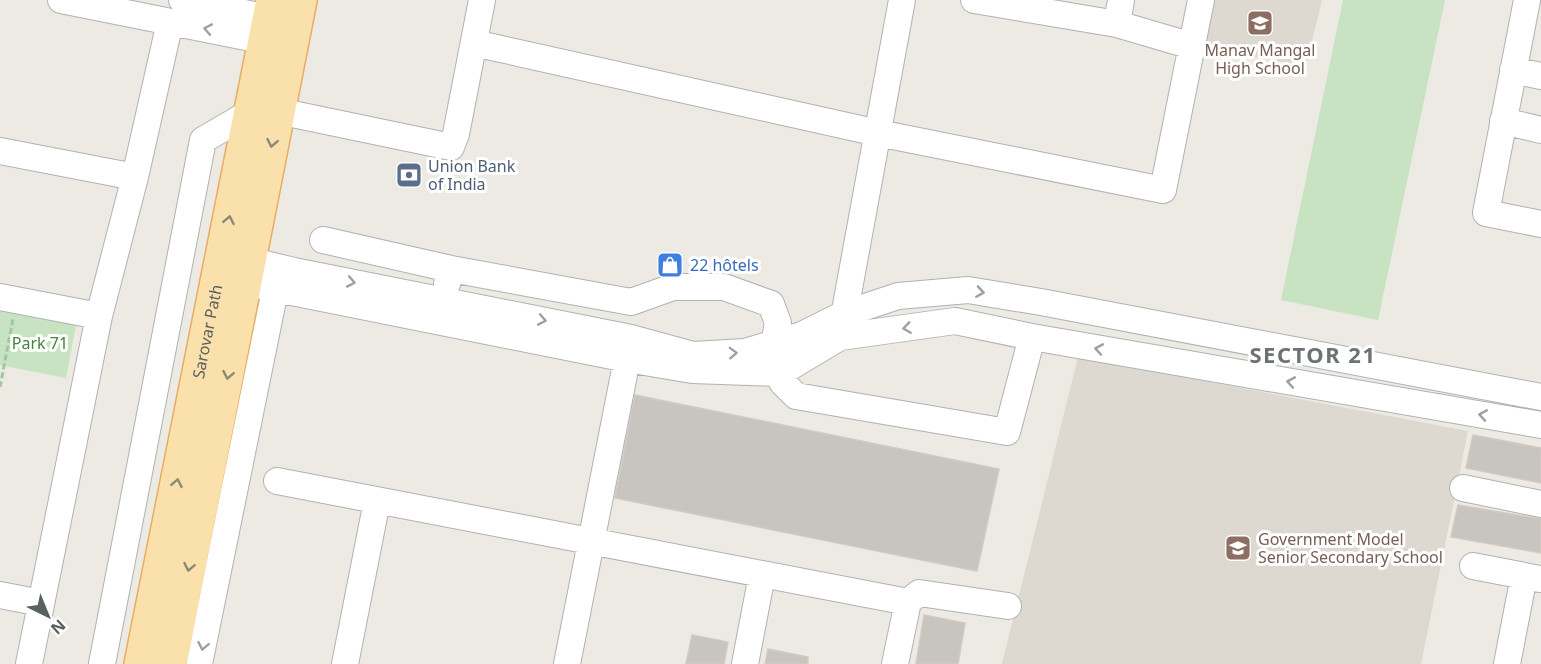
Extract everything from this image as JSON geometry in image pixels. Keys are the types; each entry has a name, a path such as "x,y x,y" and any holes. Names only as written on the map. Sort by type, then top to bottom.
{"main road":[{"name":"Sarovar Path","path":"141,664 233,269 282,21"},
{"name":"Sarovar Path","path":"170,664 235,338 233,269 259,215 265,112"}],"street":[{"path":"61,0 282,21"},
{"path":"102,664 203,140 265,112 451,147 456,134 482,0"},
{"path":"842,326 902,0"},
{"path":"974,0 1119,12 1192,46"},
{"path":"474,43 878,133 1163,190 1201,0"},
{"path":"1527,0 1485,213 1541,224"},
{"path":"29,664 99,316 176,11"},
{"path":"1513,70 1541,76"},
{"path":"1503,121 1541,130"},
{"path":"0,151 135,177"},
{"path":"199,664 289,286 259,215"},
{"path":"323,240 451,269 631,302 673,287 724,287 771,304 778,323 774,344 782,382 796,396 1008,432 1032,337"},
{"path":"233,269 289,286 440,311 629,348 693,355 745,352 842,326 955,321 1032,337 1541,425"},
{"path":"440,311 451,269"},
{"path":"235,338 256,309 289,286"},
{"path":"629,348 693,370 780,373 842,326 898,296 968,290 1053,304 1541,397"},
{"path":"8,298 99,316"},
{"path":"567,664 629,348"},
{"path":"276,482 908,602"},
{"path":"1463,488 1541,504"},
{"path":"345,664 377,501"},
{"path":"1473,566 1532,578 1506,664"},
{"path":"745,664 762,574"},
{"path":"895,664 908,602 920,593 1008,606"},
{"path":"0,595 41,603"}],"path":[{"path":"0,387 8,298"}],"shaded area":[{"name":"Manav Mangal High School","path":"1210,0 1322,0 1306,66 1198,47"},
{"name":"Government Model Senior Secondary School","path":"1078,357 1468,431 1421,664 1002,664"}],"green space":[{"path":"1343,0 1445,0 1378,320 1281,300"},
{"name":"Park 71","path":"0,305 77,319 66,378 0,365"}],"building":[{"path":"635,395 999,469 977,571 615,498"},
{"path":"1473,435 1541,448 1541,483 1466,468"},
{"path":"1458,505 1541,519 1541,553 1451,537"},
{"path":"924,615 965,623 958,664 916,664"},
{"path":"692,635 728,642 724,664 686,664"},
{"path":"768,649 808,657 808,664 765,664"}],"place":[{"name":"Manav Mangal High School","path":"1260,23"},
{"name":"Union Bank of India","path":"409,175"},
{"name":"22 hôtels","path":"670,265"},
{"name":"Government Model Senior Secondary School","path":"1238,548"}],"district":[{"name":"SECTOR 21","path":"1313,355"}]}
